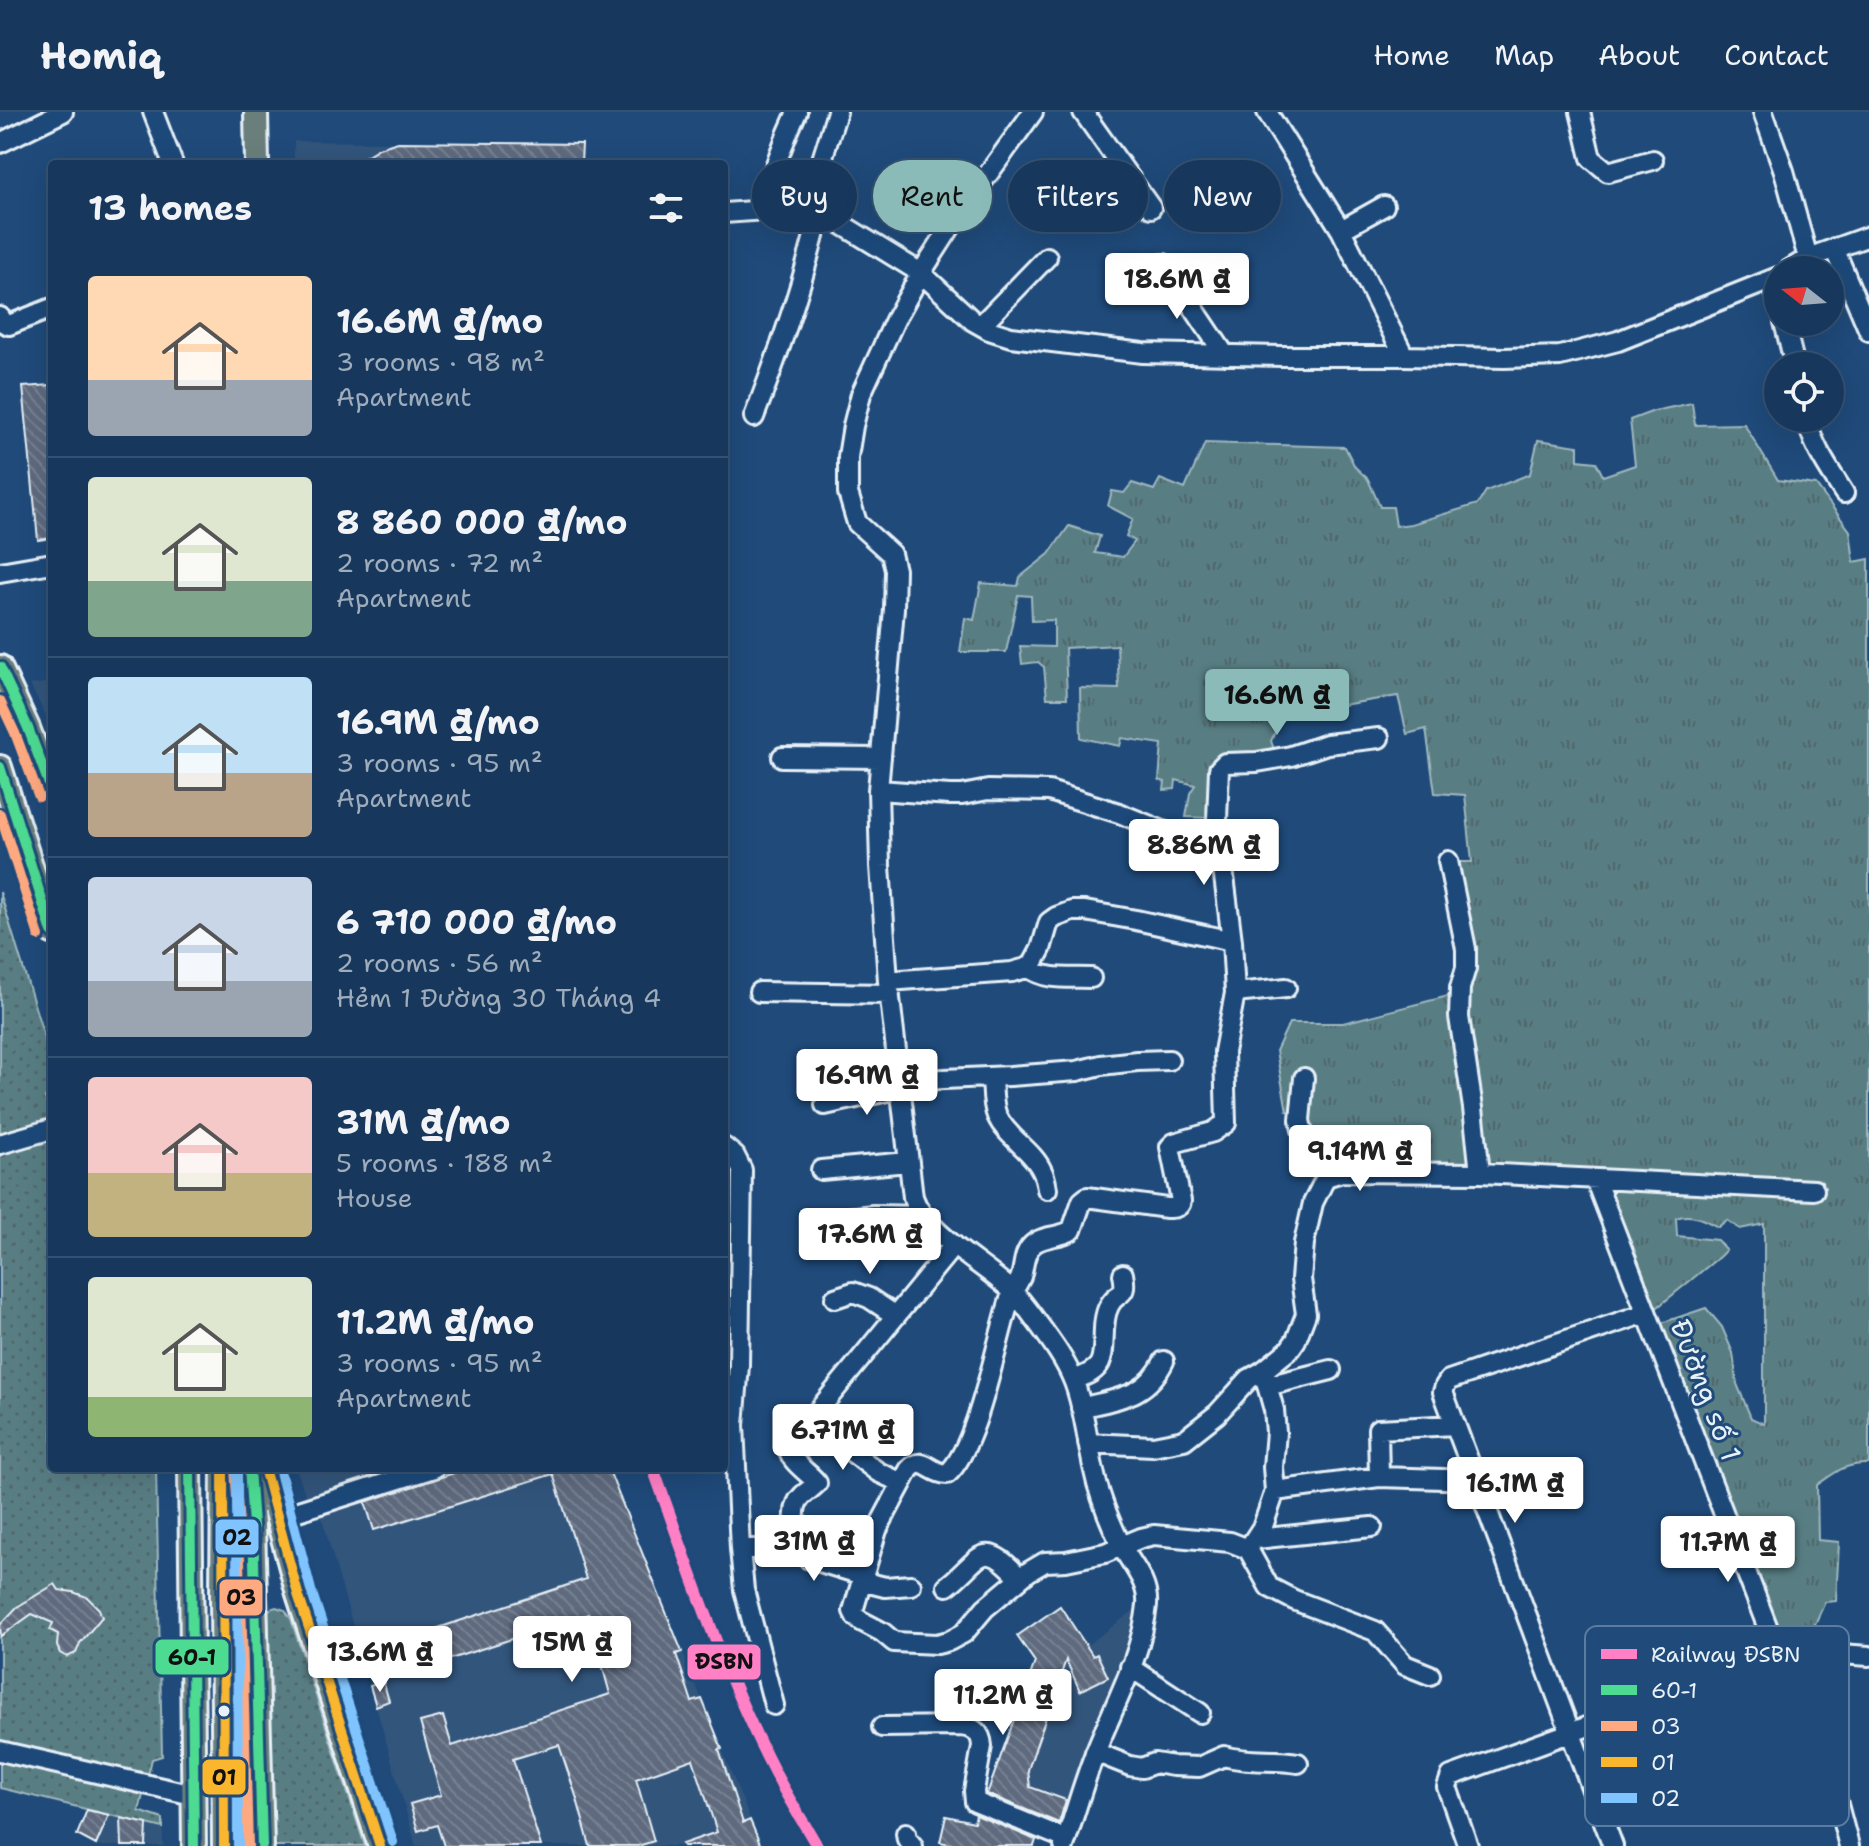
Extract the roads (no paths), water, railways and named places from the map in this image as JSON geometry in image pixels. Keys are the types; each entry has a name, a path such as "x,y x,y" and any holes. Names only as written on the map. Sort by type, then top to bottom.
{"main road":[{"path":"256,112 257,160"},
{"path":"0,667 48,781"},
{"path":"2,781 48,920"},
{"path":"190,1472 194,1846"},
{"path":"223,1472 224,1846"},
{"path":"249,1472 262,1846"},
{"path":"265,1472 298,1594 380,1846"},
{"path":"253,1525 276,1518"}],"street":[{"path":"0,143 63,112"},
{"path":"153,112 171,160"},
{"path":"777,160 797,112"},
{"path":"825,160 837,112"},
{"path":"882,1727 959,1726 976,1730 982,1741 975,1802 1065,1842 1095,1752 1130,1667 1144,1623 1147,1597 1140,1577 1121,1545 1096,1481 1074,1380 1055,1347 1013,1291 954,1245 924,1216 913,1197 889,988 880,866 878,790 895,570 891,554 857,523 848,493 848,457 861,394 895,320 957,217 1033,112"},
{"path":"1083,112 1151,208"},
{"path":"1267,112 1341,230 1404,356"},
{"path":"1580,112 1591,158 1608,172 1653,160"},
{"path":"1763,112 1784,171 1807,256"},
{"path":"1341,230 1384,206"},
{"path":"728,213 752,210"},
{"path":"754,417 777,359 809,258 811,232"},
{"path":"852,232 921,273 973,321 989,330 1011,337 1143,353 1504,358 1560,356 1618,341 1764,283"},
{"path":"1813,256 1869,236"},
{"path":"1834,248 1869,331"},
{"path":"981,325 1047,257"},
{"path":"1164,264 1225,355"},
{"path":"0,317 9,325 48,310"},
{"path":"1809,432 1844,493"},
{"path":"0,572 48,564"},
{"path":"1372,1527 1252,1544 1154,1535 1105,1553 1045,1562 1020,1578 985,1608 964,1633 937,1644 894,1642 856,1617 853,1611 877,1530 914,1463 947,1474 973,1428 1013,1291 1022,1275 1031,1245 1072,1230 1084,1199 1176,1207 1181,1201 1170,1147 1174,1143 1213,1132 1226,1123 1224,1052 1235,993 1217,820 1219,769 1225,763 1257,762 1291,756 1327,744 1379,738"},
{"path":"782,757 881,758"},
{"path":"878,790 950,795 988,790 1049,791 1119,813 1222,855"},
{"path":"1448,861 1466,949 1466,968 1458,1004 1480,1173"},
{"path":"759,992 889,988 1012,972 1028,967 1038,955 1049,922 1072,911 1124,918 1232,941"},
{"path":"1028,967 1047,976 1091,978"},
{"path":"1235,993 1286,988"},
{"path":"825,1105 901,1084 1077,1071 1101,1065 1169,1060"},
{"path":"992,1077 998,1118 1042,1169 1047,1189"},
{"path":"1304,1078 1302,1130 1326,1177"},
{"path":"0,1144 48,1130"},
{"path":"728,1150 742,1170 739,1365 730,1415 740,1549 744,1590 774,1705"},
{"path":"821,1170 908,1162"},
{"path":"1265,1379 1296,1340 1303,1324 1306,1314 1301,1279 1304,1243 1313,1203 1326,1177 1342,1172 1480,1173 1814,1190"},
{"name":"Đường số 1","path":"1595,1179 1767,1626"},
{"path":"829,1220 873,1215 924,1216"},
{"path":"911,1585 885,1587 807,1558 799,1549 795,1510 800,1497 817,1483 788,1453 810,1420 954,1245"},
{"path":"1074,1380 1096,1369 1101,1360 1108,1306 1125,1286 1123,1274"},
{"path":"835,1298 853,1292 869,1298 896,1316"},
{"path":"1585,1772 1443,1392 1449,1380 1646,1313"},
{"path":"1081,1408 1134,1394 1154,1379 1164,1361"},
{"path":"1088,1443 1153,1446 1184,1440 1217,1414 1249,1379 1331,1370"},
{"path":"1252,1544 1263,1526 1275,1491 1273,1467 1276,1432 1274,1410 1265,1379"},
{"path":"810,1420 871,1467 902,1483"},
{"path":"1379,1477 1378,1429 1455,1425"},
{"path":"276,1518 421,1472"},
{"path":"1275,1491 1379,1477 1476,1480"},
{"path":"1252,1544 1269,1587 1294,1600 1375,1631 1405,1665 1430,1675"},
{"path":"740,1549 799,1549"},
{"path":"947,1586 985,1554 999,1557 1020,1578"},
{"path":"1849,1655 1869,1656"},
{"path":"1130,1667 1200,1713"},
{"path":"1468,1846 1447,1787 1451,1776 1585,1728"},
{"path":"0,1751 193,1795"},
{"path":"1095,1752 1142,1768 1155,1763 1199,1767 1224,1756 1298,1763"},
{"path":"1605,1826 1613,1846"},
{"name":"Đường số 1","path":"1844,1826 1849,1846"}],"rail line":[{"name":"ĐSBN","path":"654,1472 739,1698 779,1781 817,1846"}]}
